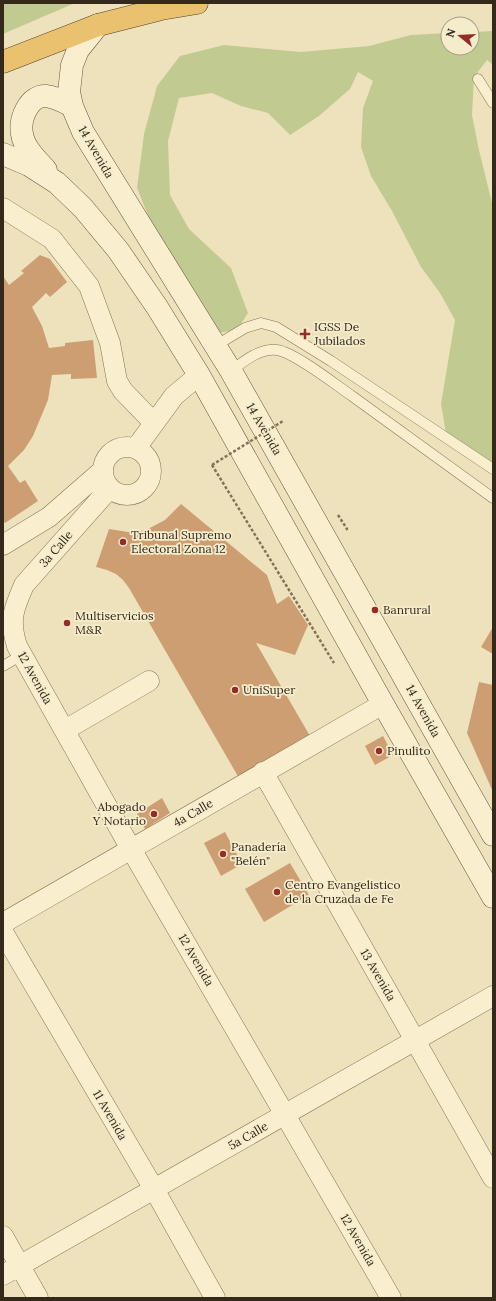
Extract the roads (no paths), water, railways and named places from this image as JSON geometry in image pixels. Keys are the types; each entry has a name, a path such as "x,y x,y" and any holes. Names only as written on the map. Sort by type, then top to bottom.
{"highway":[{"path":"3,62 98,25 161,9 197,3"}],"main road":[{"name":"14 Avenida","path":"98,25 78,50 72,65 70,92 72,106 83,132 231,371 493,835"},
{"path":"72,106 57,98 44,96 36,99 27,108 22,121 22,134 28,150 56,183 84,208 118,250 199,375 382,704 493,897"},
{"path":"3,154 29,165 56,183"}],"street":[{"path":"3,208 52,239 89,286 110,343 117,381 132,402 154,423"},
{"path":"136,448 174,396 199,375"},
{"path":"129,446 143,452 151,465 149,481 145,487 131,495 123,495 107,479 105,462 114,450 121,447 129,446"},
{"path":"3,545 107,479"},
{"name":"3a Calle","path":"12,616 24,585 69,533 107,479"},
{"path":"48,517 69,533"},
{"name":"12 Avenida","path":"12,616 13,632 17,646 131,849 391,1298"},
{"path":"65,730 149,681"},
{"name":"4a Calle","path":"3,923 382,704"},
{"name":"13 Avenida","path":"263,772 493,1178"},
{"name":"11 Avenida","path":"3,932 154,1189 215,1298"},
{"name":"5a Calle","path":"11,1270 493,996"},
{"path":"3,1236 11,1270 38,1298"}],"lane":[{"path":"478,80 493,103"},
{"path":"215,346 245,328 261,323 276,327 331,361 493,469"},
{"path":"231,371 241,363 263,351 278,350 290,355 325,377 493,498"},
{"path":"3,666 22,654"}],"place":[{"name":"IGSS De Jubilados","path":"305,334"},
{"name":"Tribunal Supremo Electoral Zona 12","path":"123,542"},
{"name":"Banrural","path":"375,610"},
{"name":"Multiservicios M&R","path":"67,623"},
{"name":"UniSuper","path":"235,690"},
{"name":"Pinulito","path":"379,751"},
{"name":"Abogado Y Notario","path":"154,814"},
{"name":"Panadería \"Belén\"","path":"223,854"},
{"name":"Centro Evangelistico de la Cruzada de Fe","path":"277,892"}]}
